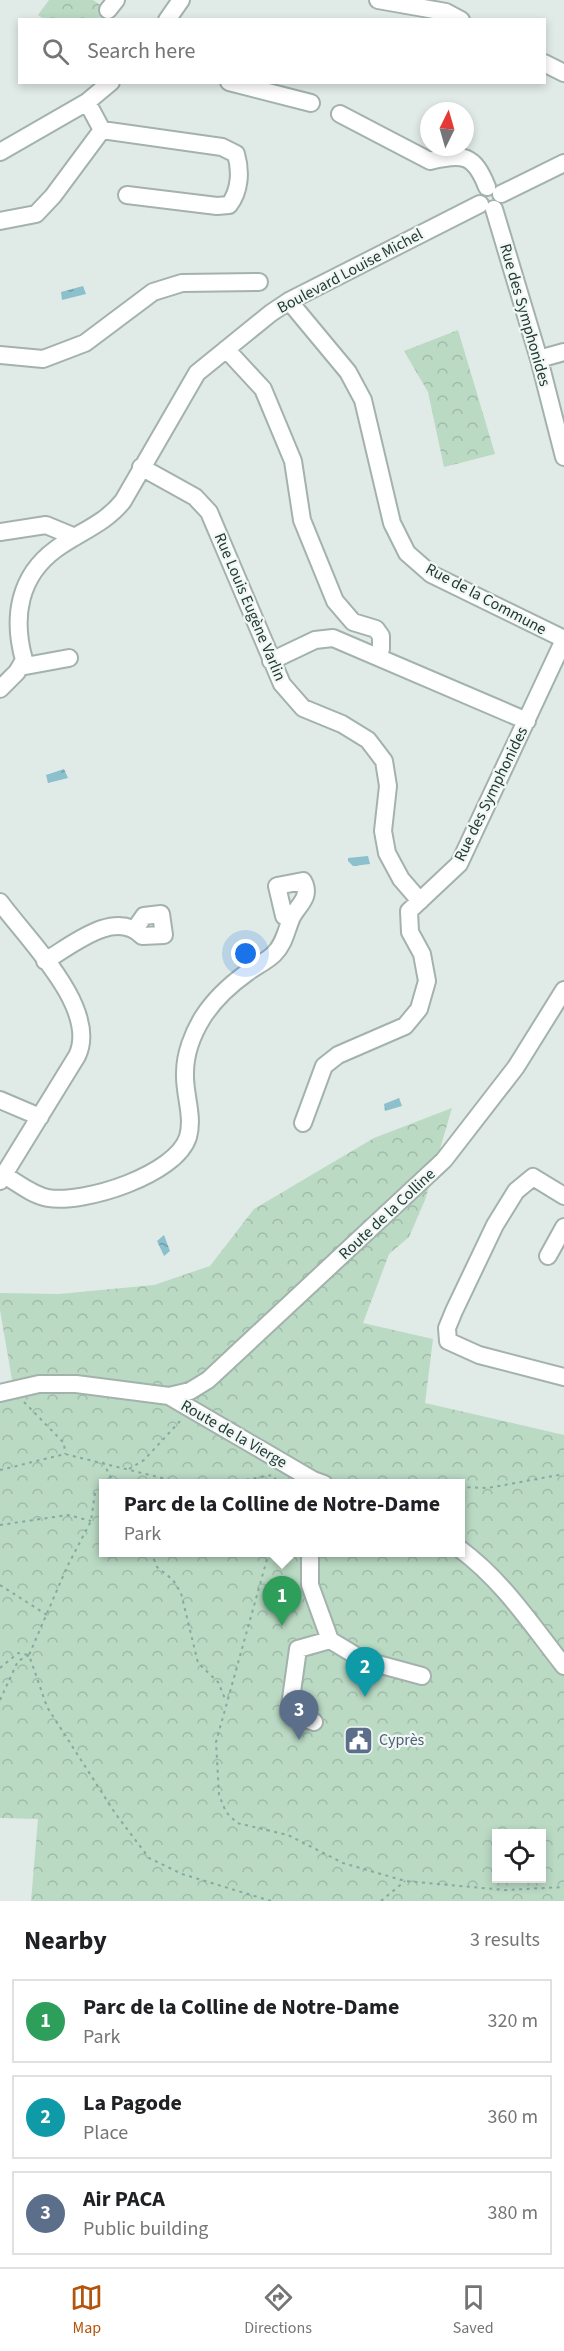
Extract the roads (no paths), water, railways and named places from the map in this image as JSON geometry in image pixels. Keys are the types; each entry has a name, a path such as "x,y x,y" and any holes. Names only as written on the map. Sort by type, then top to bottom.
{"street":[{"path":"168,18 181,0"},
{"path":"378,0 405,7 446,12 457,18"},
{"path":"405,7 418,18"},
{"path":"0,152 107,84"},
{"path":"237,84 311,103"},
{"path":"89,94 102,130"},
{"name":"Rue des Symphonides","path":"340,114 430,161 452,156 464,157 477,164 491,198 539,359 564,457"},
{"path":"102,130 222,147 236,154 240,168 235,197 229,205 217,206 127,195"},
{"path":"0,221 36,214 53,196 102,130"},
{"name":"Boulevard Louise Michel","path":"20,667 24,660 17,637 17,620 21,597 32,571 56,549 111,516 123,501 197,373 289,301 564,163"},
{"path":"0,355 43,359 85,343 153,292 182,283 259,282"},
{"name":"Rue de la Commune","path":"289,301 348,372 363,400 392,523 407,553 431,574 564,640"},
{"path":"226,349 263,389 293,461 302,520 335,601 353,622 376,629 381,636 381,650 378,656"},
{"path":"539,359 564,352"},
{"name":"Rue Louis Eugène Varlin","path":"141,467 195,497 209,512 282,684 303,708 342,724 368,740 384,761 388,786 383,831 387,853 401,879 420,901"},
{"path":"0,532 46,525 75,537"},
{"path":"271,661 315,640 333,638 527,721"},
{"name":"Rue des Symphonides","path":"303,1123 324,1066 338,1055 405,1026 419,1009 428,981 422,954 410,932 409,911 459,864 564,640"},
{"path":"0,689 20,667 69,658"},
{"path":"0,902 70,994 78,1016 82,1039 77,1056 2,1178 38,1195 76,1198 150,1174 182,1148 188,1136 190,1120 185,1074 187,1052 203,1017 243,975 274,954 288,934 292,916"},
{"path":"45,961 98,931 122,924 135,929"},
{"name":"Route de la Colline","path":"169,1396 190,1391 208,1380 444,1160 516,1067 564,990"},
{"path":"0,1100 40,1116"},
{"path":"564,1196 529,1173 491,1234 447,1329 448,1341 478,1355 564,1377"},
{"path":"548,1256 564,1227"},
{"name":"Route de la Vierge","path":"1,1388 22,1388 39,1384 76,1384 169,1396 311,1479"},
{"path":"465,1552 482,1564 518,1604 564,1666"},
{"path":"310,1557 310,1585 330,1640 363,1660 422,1676"},
{"path":"314,1722 289,1713 298,1649 330,1640"}],"water":[{"path":"83,286 86,294 62,300 61,292"},
{"path":"64,769 68,778 48,783 46,775"},
{"path":"368,856 370,864 353,866 348,861 348,858"},
{"path":"399,1098 402,1106 385,1111 384,1104"},
{"path":"164,1235 170,1251 164,1256 157,1241"}],"place":[{"name":"Parc de la Colline de Notre-Dame","path":"282,1626"},
{"name":"La Pagode","path":"365,1697"},
{"name":"Air PACA","path":"299,1740"},
{"name":"Cyprès","path":"358,1740"}]}
